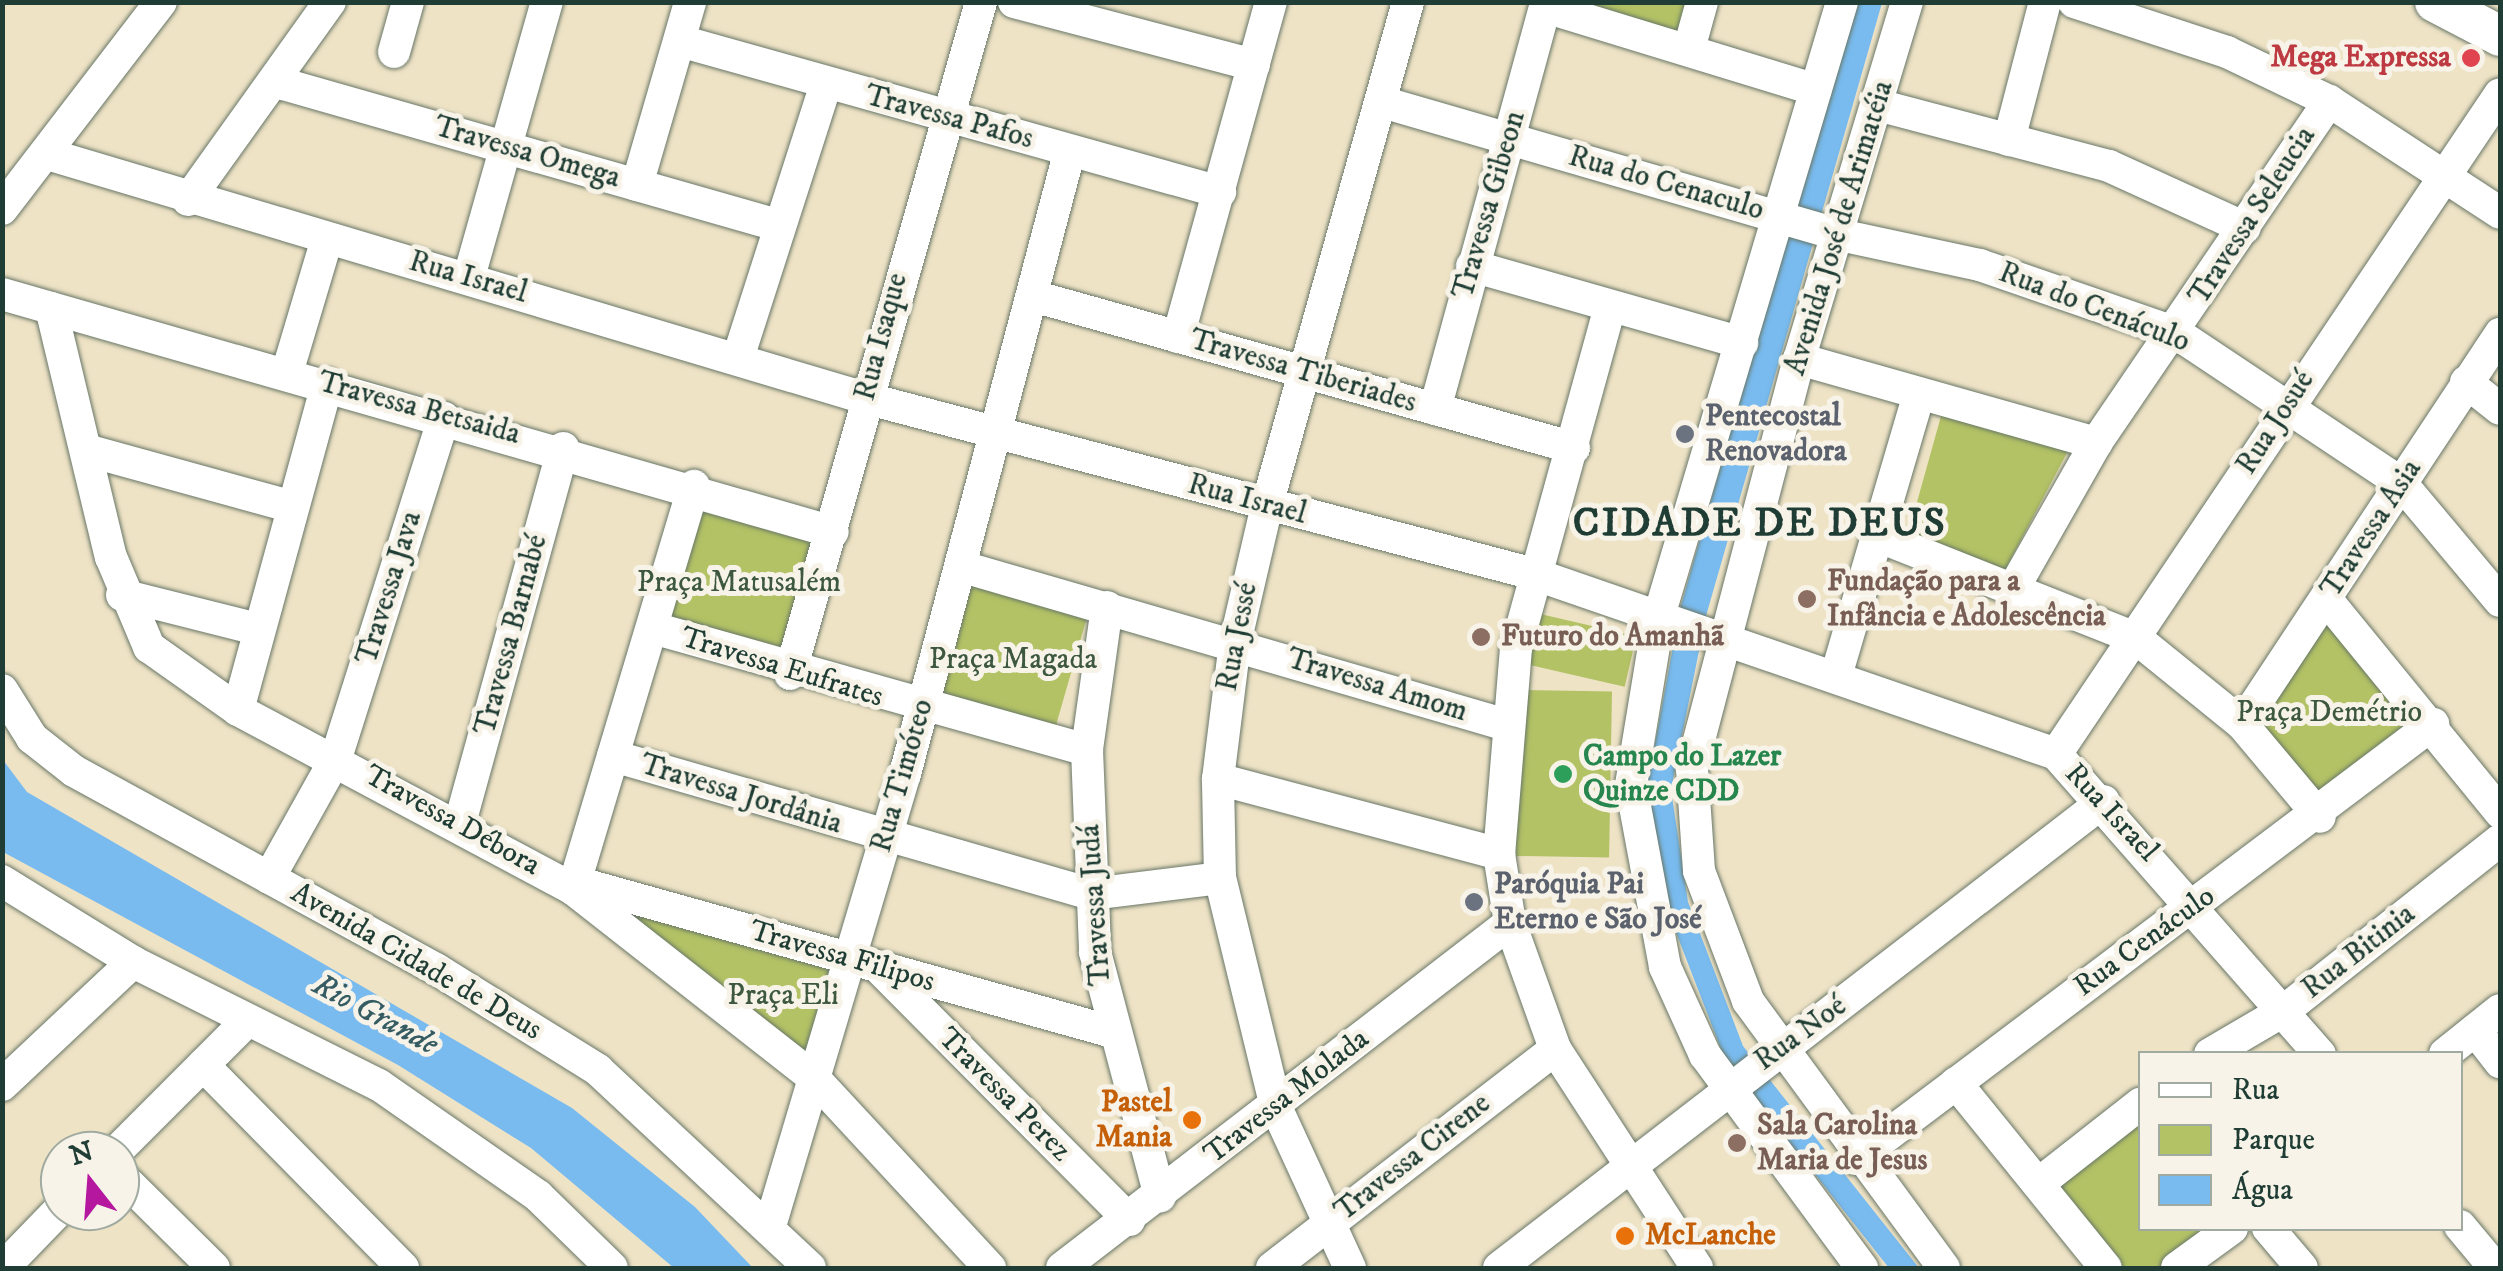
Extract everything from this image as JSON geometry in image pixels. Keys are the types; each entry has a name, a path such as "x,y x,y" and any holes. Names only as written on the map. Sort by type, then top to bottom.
{"main road":[{"path":"2435,2 2500,36"}],"street":[{"path":"2,209 161,2"},
{"path":"188,200 330,2"},
{"path":"394,52 408,2"},
{"path":"469,277 547,2"},
{"path":"637,185 690,2"},
{"name":"Rua Isaque","path":"790,674 833,532 865,398 981,2"},
{"path":"1014,2 1254,65"},
{"path":"1178,337 1271,2"},
{"name":"Rua Jessé","path":"1350,1268 1326,1226 1276,1107 1220,878 1218,779 1235,644 1267,505 1408,2"},
{"path":"1689,49 1702,2"},
{"name":"Avenida José de Arimatéia","path":"1842,2 1784,217 1742,343 1664,617 1632,785 1640,867 1665,967 1728,1087 1862,1268"},
{"name":"Avenida José de Arimatéia","path":"1906,2 1878,105 1831,233 1720,633 1692,768 1694,841 1737,976 1773,1053 1944,1268"},
{"path":"2009,140 2045,2"},
{"path":"2074,2 2227,52 2329,101 2450,174 2500,213"},
{"path":"1546,5 1816,90"},
{"name":"Travessa Gibeon","path":"1434,409 1546,5"},
{"name":"Travessa Pafos","path":"680,41 946,119 1220,192"},
{"name":"Travessa Omega","path":"276,82 777,226"},
{"path":"738,358 777,226 826,84"},
{"name":"Rua Josué","path":"2056,754 2138,638 2288,400 2450,174 2500,94"},
{"name":"Travessa Seleucia","path":"2016,584 2096,443 2176,333 2329,101"},
{"name":"Rua do Cenaculo","path":"1382,102 1831,233"},
{"path":"1878,105 2146,179 2245,228"},
{"name":"Rua Timóteo","path":"770,1226 814,1078 866,963 885,840 962,568 1070,150"},
{"name":"Rua Israel","path":"47,154 188,200 469,277 865,398 1534,574 1720,633 2056,754 2104,801 2195,903 2318,1051"},
{"name":"Rua do Cenáculo","path":"1831,233 2008,273 2176,333 2288,400 2401,483 2500,602"},
{"path":"287,373 326,238"},
{"path":"1472,266 1742,343"},
{"name":"Travessa Betsaida","path":"2,294 563,448 833,532"},
{"name":"Travessa Tiberiades","path":"1033,296 1304,376 1574,448"},
{"path":"1610,307 1574,448 1534,574 1503,724 1499,854 1510,923 1556,1049 1624,1168 1697,1268"},
{"name":"Travessa Débora","path":"51,308 122,595 149,647 238,710 575,885 814,1078 990,1268"},
{"name":"Travessa Asia","path":"2242,724 2500,334"},
{"path":"1799,359 2096,443"},
{"path":"2466,382 2500,409"},
{"path":"238,710 290,506 327,384"},
{"path":"1836,676 1919,394"},
{"name":"Travessa Java","path":"269,878 336,758 444,418"},
{"name":"Travessa Barnabé","path":"460,822 563,448"},
{"path":"86,450 290,506"},
{"path":"575,885 694,486"},
{"path":"1880,537 2016,584 2138,638 2242,724 2320,817"},
{"name":"Travessa Amom","path":"962,568 1503,724"},
{"path":"122,595 257,629"},
{"path":"2327,600 2434,724 2500,812"},
{"name":"Travessa Judá","path":"1107,607 1087,750 1092,894 1108,1031 1160,1197"},
{"name":"Travessa Eufrates","path":"652,628 790,674 1087,750"},
{"name":"Avenida Cidade de Deus","path":"2,690 32,738 74,771 269,878 598,1070 770,1226 810,1268"},
{"name":"Rua Cenáculo","path":"1856,1159 2195,903 2320,817 2434,724"},
{"name":"Travessa Jordânia","path":"613,756 885,840 1092,894 1220,878"},
{"path":"1218,779 1499,854"},
{"name":"Rua Noé","path":"1499,1268 1728,1087 2104,801"},
{"name":"Rua Bitinia","path":"2215,1051 2284,1010 2500,840"},
{"name":"Travessa Filipos","path":"575,885 1108,1031"},
{"path":"8,895 248,1020 473,1146 595,1263"},
{"name":"Travessa Molada","path":"1062,1268 1160,1197 1510,923"},
{"path":"2,1085 133,962"},
{"name":"Travessa Perez","path":"866,963 1129,1220"},
{"path":"137,1131 248,1020"},
{"path":"2449,1051 2488,1020 2500,1062"},
{"name":"Travessa Cirene","path":"1272,1268 1556,1049"},
{"path":"203,1065 403,1268"},
{"path":"1956,1082 2106,1268"},
{"path":"2038,1184 2138,1106"},
{"path":"140,1195 214,1268"},
{"path":"6,1265 40,1229"},
{"path":"2463,1230 2495,1268"},
{"path":"2177,1268 2228,1231"},
{"path":"2271,1231 2302,1268"}],"green space":[{"path":"1556,2 1707,3 1696,42"},
{"path":"1943,409 2068,451 2005,570 1907,538"},
{"name":"Praça Matusalém","path":"692,495 821,537 778,669 649,627"},
{"name":"Praça Magada","path":"963,578 1088,614 1051,742 926,706"},
{"path":"1536,613 1636,636 1625,687 1524,664"},
{"name":"Praça Demétrio","path":"2325,620 2409,723 2316,793 2257,719"},
{"name":"Campo do Lazer Quinze CDD","path":"1519,690 1612,692 1609,858 1516,856"},
{"name":"Praça Eli","path":"612,907 833,967 805,1068"},
{"path":"2138,1112 2138,1231 2227,1231 2176,1268 2121,1268 2048,1181"}],"water":[{"path":"1852,3 1882,3 1706,616 1671,790 1688,902 1743,1046 1919,1268 1889,1268 1726,1062 1667,909 1647,786 1680,609"},
{"name":"Rio Grande","path":"3,760 27,792 572,1108 695,1207 753,1268 674,1268 531,1148 398,1065 3,852"}],"place":[{"name":"Mega Expressa","path":"2471,58"},
{"name":"Pentecostal Renovadora","path":"1685,434"},
{"name":"Fundação para a Infância e Adolescência","path":"1807,599"},
{"name":"Futuro do Amanhã","path":"1481,637"},
{"name":"Campo do Lazer Quinze CDD","path":"1563,774"},
{"name":"Paróquia Pai Eterno e São José","path":"1474,902"},
{"name":"Pastel Mania","path":"1192,1120"},
{"name":"Sala Carolina Maria de Jesus","path":"1737,1143"},
{"name":"McLanche","path":"1625,1236"}],"district":[{"name":"CIDADE DE DEUS","path":"1760,524"}]}
